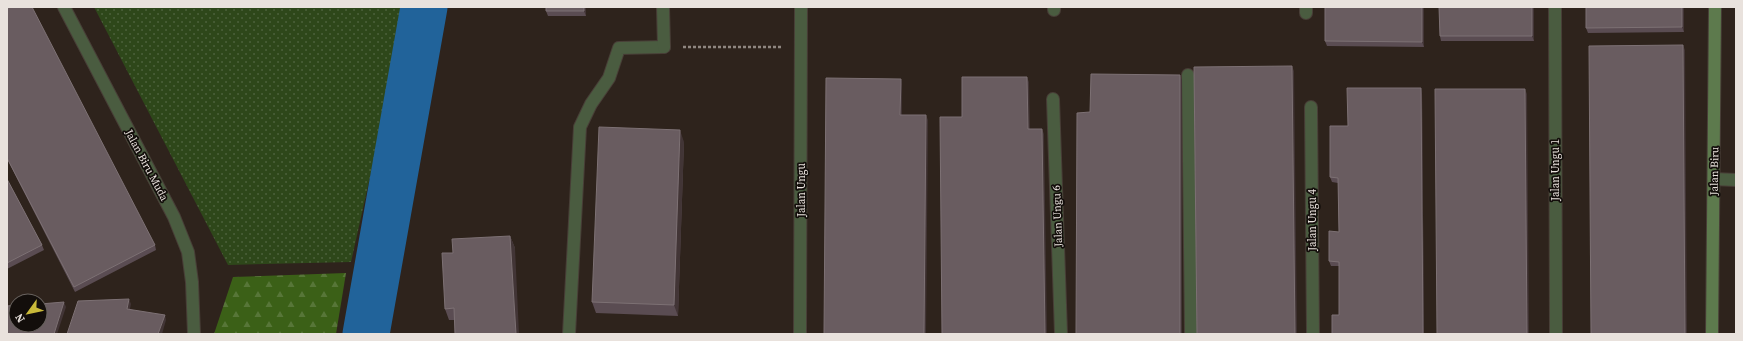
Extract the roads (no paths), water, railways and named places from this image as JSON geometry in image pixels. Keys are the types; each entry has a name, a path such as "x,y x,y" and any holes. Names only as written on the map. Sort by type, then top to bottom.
{"street":[{"name":"Jalan Biru Muda","path":"64,7 174,217 188,252 192,282 194,334"},
{"path":"569,334 580,127 591,104 609,78 619,48 664,48 663,7"},
{"name":"Jalan Ungu","path":"800,334 801,7"},
{"name":"Jalan Ungu 1","path":"1555,7 1556,334"},
{"name":"Jalan Biru","path":"1712,334 1715,7"},
{"path":"1188,75 1191,334"},
{"name":"Jalan Ungu 6","path":"1053,99 1061,334"},
{"name":"Jalan Ungu 4","path":"1311,107 1313,334"},
{"path":"1714,179 1736,180"}],"waterway":[{"path":"366,334 424,7"}]}
